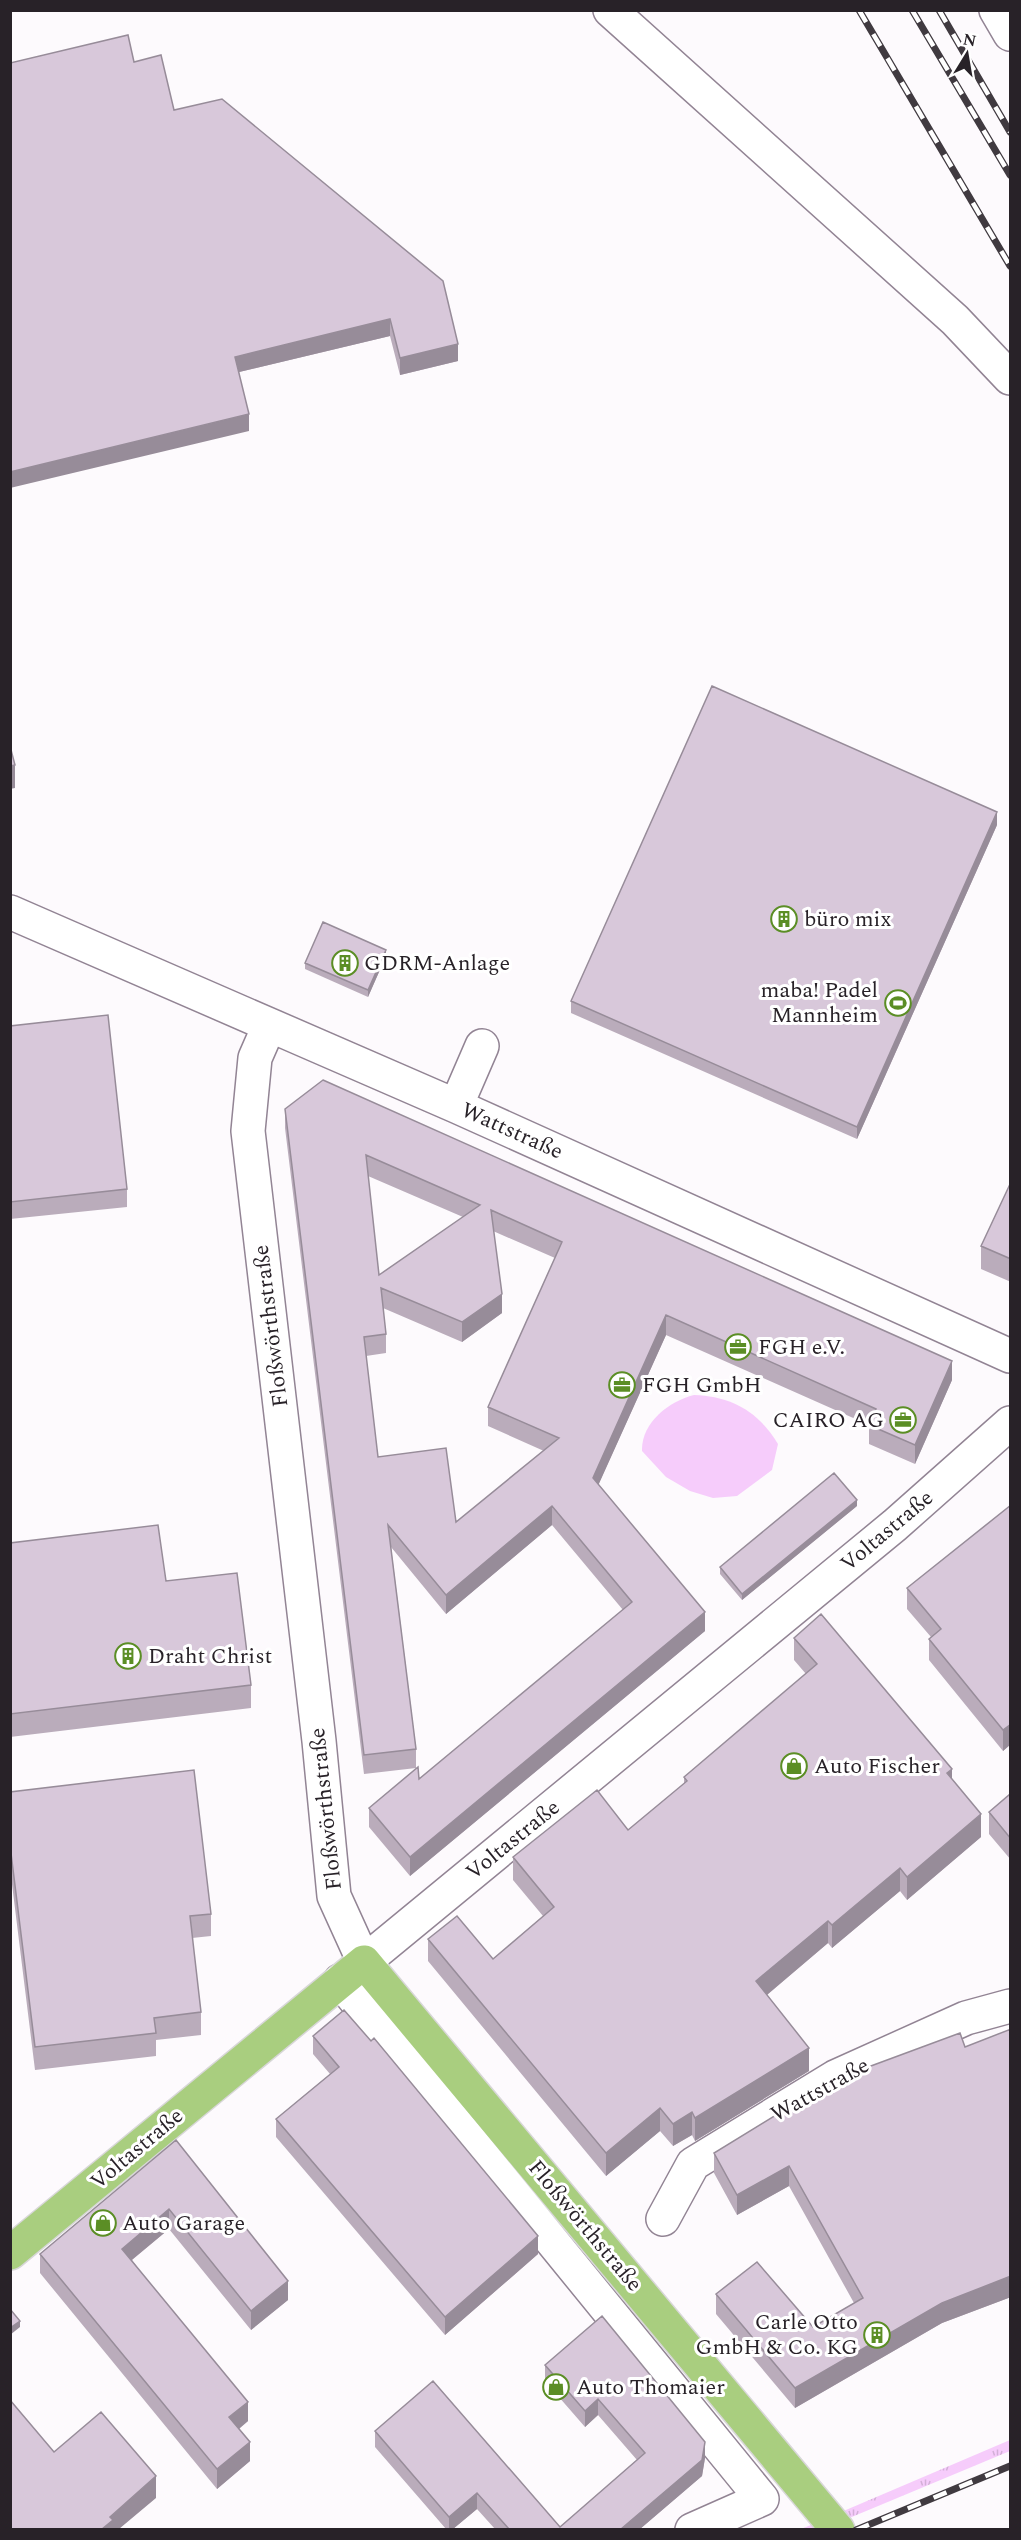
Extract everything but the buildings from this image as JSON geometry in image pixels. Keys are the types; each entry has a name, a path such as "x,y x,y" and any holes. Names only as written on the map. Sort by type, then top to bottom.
{"main road":[{"name":"Floßwörthstraße","path":"352,1972 599,2243 838,2529"},
{"name":"Voltastraße","path":"10,2253 352,1972"}],"street":[{"path":"610,10 955,320 1011,378"},
{"path":"996,10 1011,34"},
{"name":"Wattstraße","path":"10,912 456,1106 1011,1356"},
{"name":"Floßwörthstraße","path":"269,1026 255,1058 248,1131 319,1741 334,1896 352,1972 584,2279 762,2499 692,2529"},
{"path":"456,1106 482,1047"},
{"name":"Voltastraße","path":"352,1972 895,1525 1011,1423"},
{"name":"Wattstraße","path":"663,2219 693,2164 835,2077 966,2018 1011,2006"}],"green space":[{"path":"694,1395 720,1399 743,1408 762,1423 778,1444 772,1470 737,1496 713,1498 690,1491 666,1477 642,1451 646,1431 658,1415 675,1402"},
{"path":"1010,2440 1010,2451 823,2529 799,2530"}],"railway":[{"path":"859,10 1010,266"},
{"path":"912,10 1010,175"},
{"path":"939,10 1010,132"},
{"path":"856,2530 1010,2466"}],"place":[{"name":"büro mix","path":"784,919"},
{"name":"GDRM-Anlage","path":"345,963"},
{"name":"maba! Padel Mannheim","path":"898,1003"},
{"name":"FGH e.V.","path":"738,1347"},
{"name":"FGH GmbH","path":"622,1385"},
{"name":"CAIRO AG","path":"903,1420"},
{"name":"Draht Christ","path":"128,1656"},
{"name":"Auto Fischer","path":"794,1766"},
{"name":"Auto Garage","path":"103,2223"},
{"name":"Carle Otto GmbH & Co. KG","path":"877,2335"},
{"name":"Auto Thomaier","path":"556,2387"}]}
